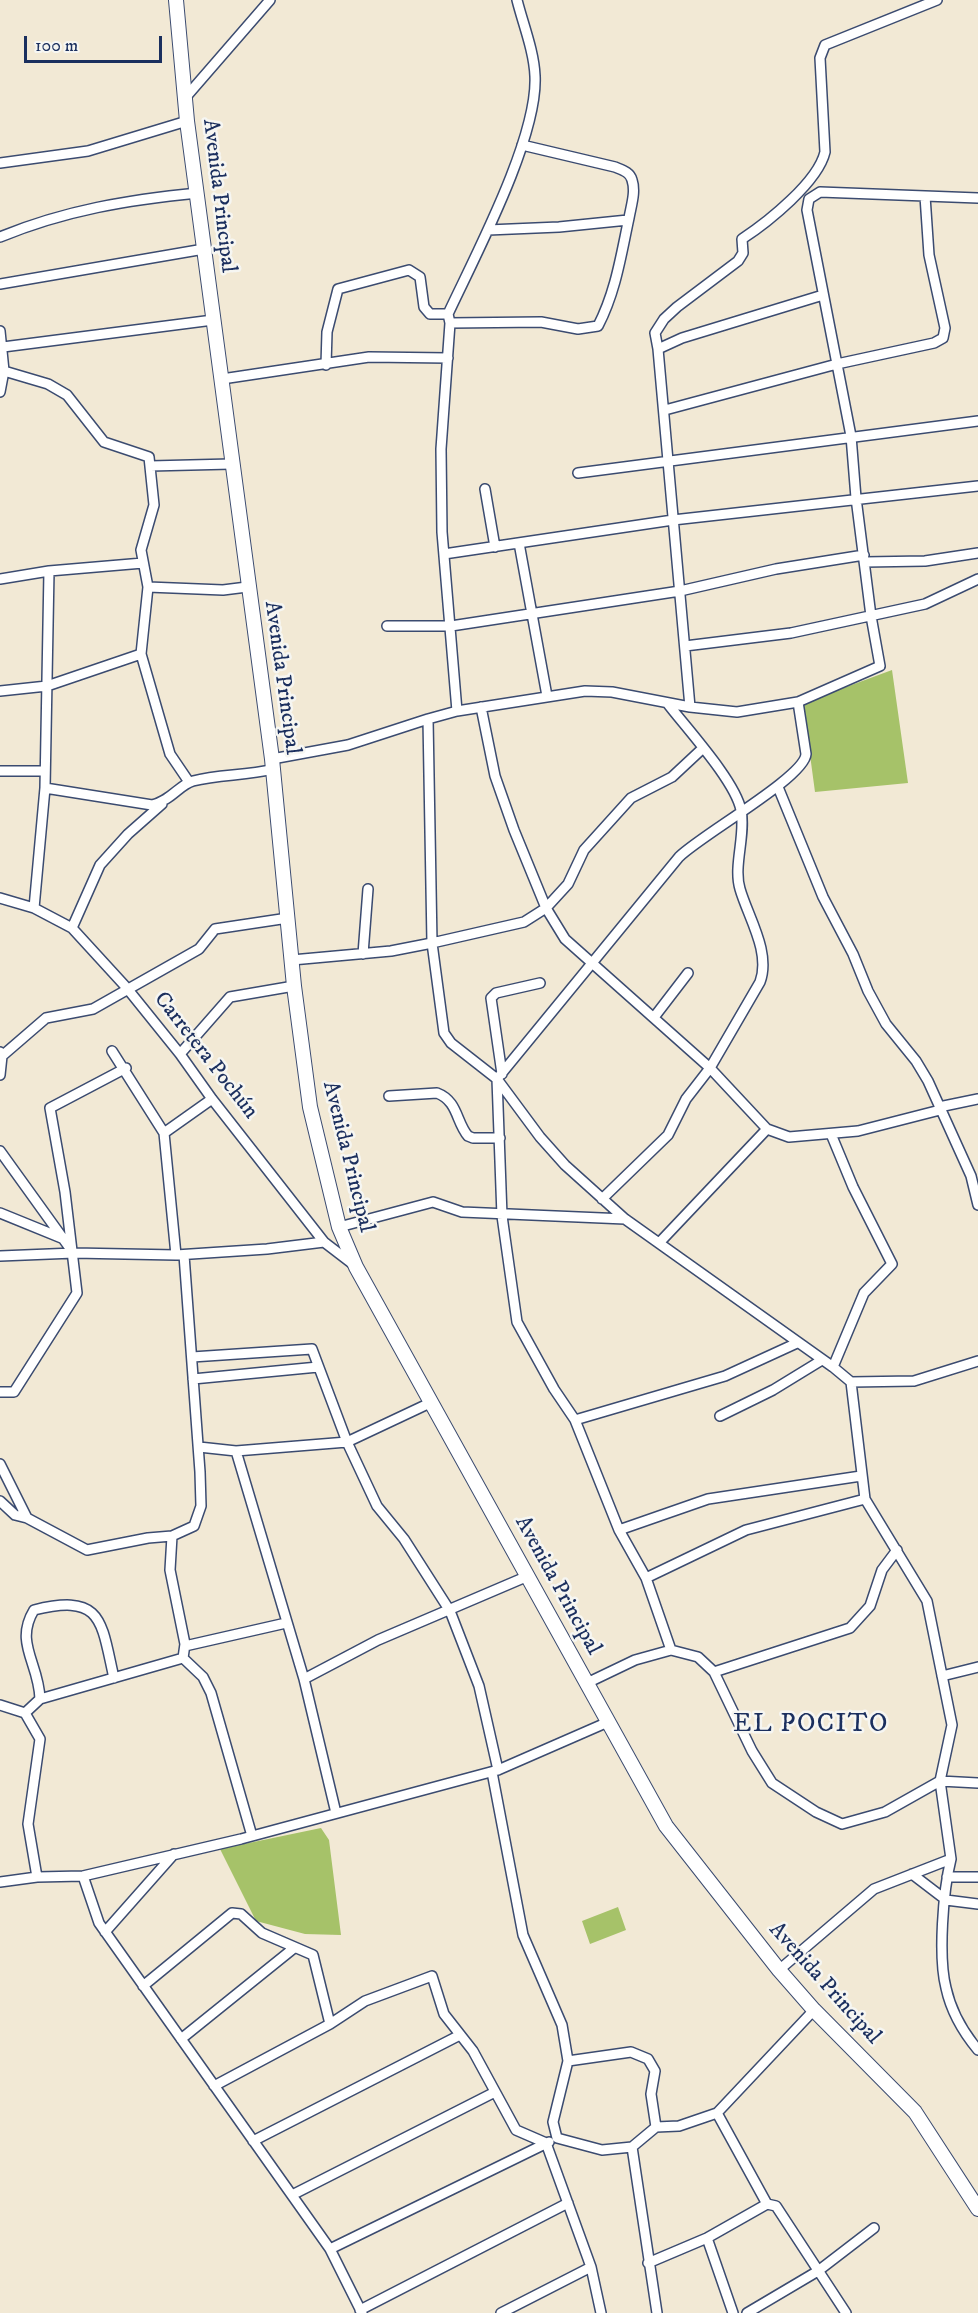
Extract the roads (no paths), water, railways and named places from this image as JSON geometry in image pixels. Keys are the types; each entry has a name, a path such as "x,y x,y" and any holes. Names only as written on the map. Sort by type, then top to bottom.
{"main road":[{"name":"Avenida Principal","path":"176,0 187,121 272,764 294,986 310,1107 339,1227 356,1267 666,1826 779,1970 814,2010 915,2112 978,2209"}],"street":[{"path":"185,98 270,0"},
{"path":"457,711 452,626 444,554 441,449 449,319 522,145 533,97 535,75 517,0"},
{"path":"690,707 665,410 655,333 664,319 738,261 743,253 742,239 769,221 815,176 823,162 825,152 820,58 825,45 937,0"},
{"path":"0,163 88,151 187,121"},
{"path":"326,365 327,332 338,289 409,270 420,277 424,307 430,314 449,319 541,322 578,329 598,326 608,307 625,250 633,200 633,181 627,172 574,156 522,145"},
{"path":"72,928 100,865 128,834 189,782 226,775 247,776 272,764 339,747 457,711 599,690 668,704 737,712 798,702 880,666 871,616 856,498 851,436 807,210 809,199 820,192 978,198"},
{"path":"0,237 59,215 122,201 198,193"},
{"path":"665,410 837,364 934,343 943,338 945,328 929,255 925,196"},
{"path":"488,230 559,227 628,220"},
{"path":"0,284 204,249"},
{"path":"658,349 682,338 823,295"},
{"path":"2,353 213,320"},
{"path":"0,331 4,370 0,392"},
{"path":"222,380 369,357 448,358"},
{"path":"4,370 48,384 67,395 104,442 149,458 154,505 141,550 148,587 141,654 170,754 189,782"},
{"path":"578,473 978,421"},
{"path":"150,466 231,464"},
{"path":"444,554 673,520 978,486"},
{"path":"485,489 495,547"},
{"path":"519,543 547,696"},
{"path":"387,626 452,626 680,591 776,569 864,558 925,561 978,553"},
{"path":"0,579 48,571 143,563"},
{"path":"34,908 45,788 48,571"},
{"path":"685,646 791,633 925,604 978,579"},
{"path":"148,587 223,590 248,587"},
{"path":"0,691 47,686 141,654"},
{"path":"499,1077 679,857 703,836 778,787 806,758 798,702"},
{"path":"602,1199 668,1135 686,1100 710,1068 760,982 763,972 760,948 738,885 741,810 724,775 668,704"},
{"path":"481,707 495,776 546,908 565,939 592,965 655,1016 710,1068 767,1129 789,1137 873,1129 978,1099"},
{"path":"428,720 432,943 444,1033 452,1043 499,1077 544,1142 625,1219 833,1367 850,1382 865,1499 927,1601 952,1725 939,1781 951,1859 947,1877 943,1941 946,1987 957,2019 978,2050"},
{"path":"292,960 363,954 432,943 524,922 546,908 568,884 585,850 631,798 672,777 702,749"},
{"path":"0,771 45,771"},
{"path":"778,787 823,897 853,954 868,991 886,1024 916,1061 940,1109 971,1176 978,1205"},
{"path":"45,788 152,805 166,801"},
{"path":"363,954 368,889"},
{"name":"Carretera Pochún","path":"0,898 34,908 72,928 126,987 180,1054 212,1099 324,1242 356,1267"},
{"path":"0,1075 1,1054 46,1018 93,1009 126,987 199,949 215,929 288,918"},
{"path":"655,1016 688,973"},
{"path":"540,983 496,993 491,998 499,1077 502,1216 517,1322 554,1389 575,1420 619,1530 646,1578 671,1650"},
{"path":"180,1054 230,997 294,986"},
{"path":"0,1501 15,1515 27,1518 87,1550 148,1538 172,1536 194,1526 201,1506 192,1356 164,1132 126,1068 112,1051"},
{"path":"0,1392 14,1392 77,1293 74,1253 50,1108 126,1068"},
{"path":"390,1096 437,1093 443,1095 453,1105 468,1136 500,1138"},
{"path":"164,1132 212,1099"},
{"path":"659,1243 767,1129"},
{"path":"831,1134 853,1187 892,1264 864,1293 833,1367"},
{"path":"0,1151 74,1253"},
{"path":"339,1227 433,1203 460,1212 502,1216 625,1219"},
{"path":"0,1213 64,1239"},
{"path":"0,1256 74,1253 180,1255 267,1249 324,1242"},
{"path":"575,1420 725,1376 797,1343"},
{"path":"192,1356 312,1349 346,1442 377,1506 404,1539 450,1611 479,1686 523,1935 562,2025 568,2061 553,2122 557,2138"},
{"path":"720,1416 773,1390 822,1360"},
{"path":"850,1382 914,1381 978,1361"},
{"path":"193,1379 318,1367"},
{"path":"199,1447 236,1450 346,1442 432,1402"},
{"path":"236,1450 304,1679 336,1813"},
{"path":"0,1464 27,1518"},
{"path":"619,1530 708,1499 861,1476"},
{"path":"646,1578 746,1530 865,1499"},
{"path":"172,1536 170,1570 185,1646 183,1658"},
{"path":"714,1672 850,1628 870,1606 882,1570 897,1550"},
{"path":"304,1679 378,1640 528,1576"},
{"path":"40,1699 37,1674 24,1635 26,1623 34,1610 71,1603 86,1607 98,1617 114,1678"},
{"path":"185,1646 286,1623"},
{"path":"587,1683 635,1660 671,1650 698,1657 714,1672 752,1751 771,1783 827,1818 842,1824 864,1820 885,1812 939,1781 978,1783"},
{"path":"25,1713 40,1699 183,1658"},
{"path":"183,1658 203,1677 211,1693 252,1836"},
{"path":"942,1676 978,1667"},
{"path":"0,1705 25,1713 39,1739 28,1824 37,1877"},
{"path":"0,1882 37,1877 83,1876 252,1836 495,1771 608,1722"},
{"path":"105,1932 174,1854"},
{"path":"779,1970 874,1889 951,1859"},
{"path":"912,1874 946,1900 978,1904"},
{"path":"83,1876 99,1923 330,2249 361,2312 568,2203"},
{"path":"947,1877 978,1877"},
{"path":"143,1986 232,1913 241,1914 262,1933 314,1955 330,2024"},
{"path":"181,2039 294,1948"},
{"path":"214,2086 330,2024 365,2001 432,1976 444,2014 472,2050 516,2130 546,2143 591,2267 601,2313"},
{"path":"330,2249 557,2138 602,2151 632,2147 656,2127 679,2126 717,2113 814,2010"},
{"path":"253,2141 460,2035"},
{"path":"568,2061 631,2052 648,2059 656,2071 651,2094 656,2127"},
{"path":"292,2195 495,2092"},
{"path":"717,2113 767,2204"},
{"path":"632,2147 657,2313"},
{"path":"648,2264 707,2238 767,2204 776,2206 846,2313"},
{"path":"747,2313 818,2271 874,2228"},
{"path":"707,2238 733,2313"},
{"path":"501,2313 591,2267"}],"district":[{"name":"EL POCITO","path":"811,1726"}]}
